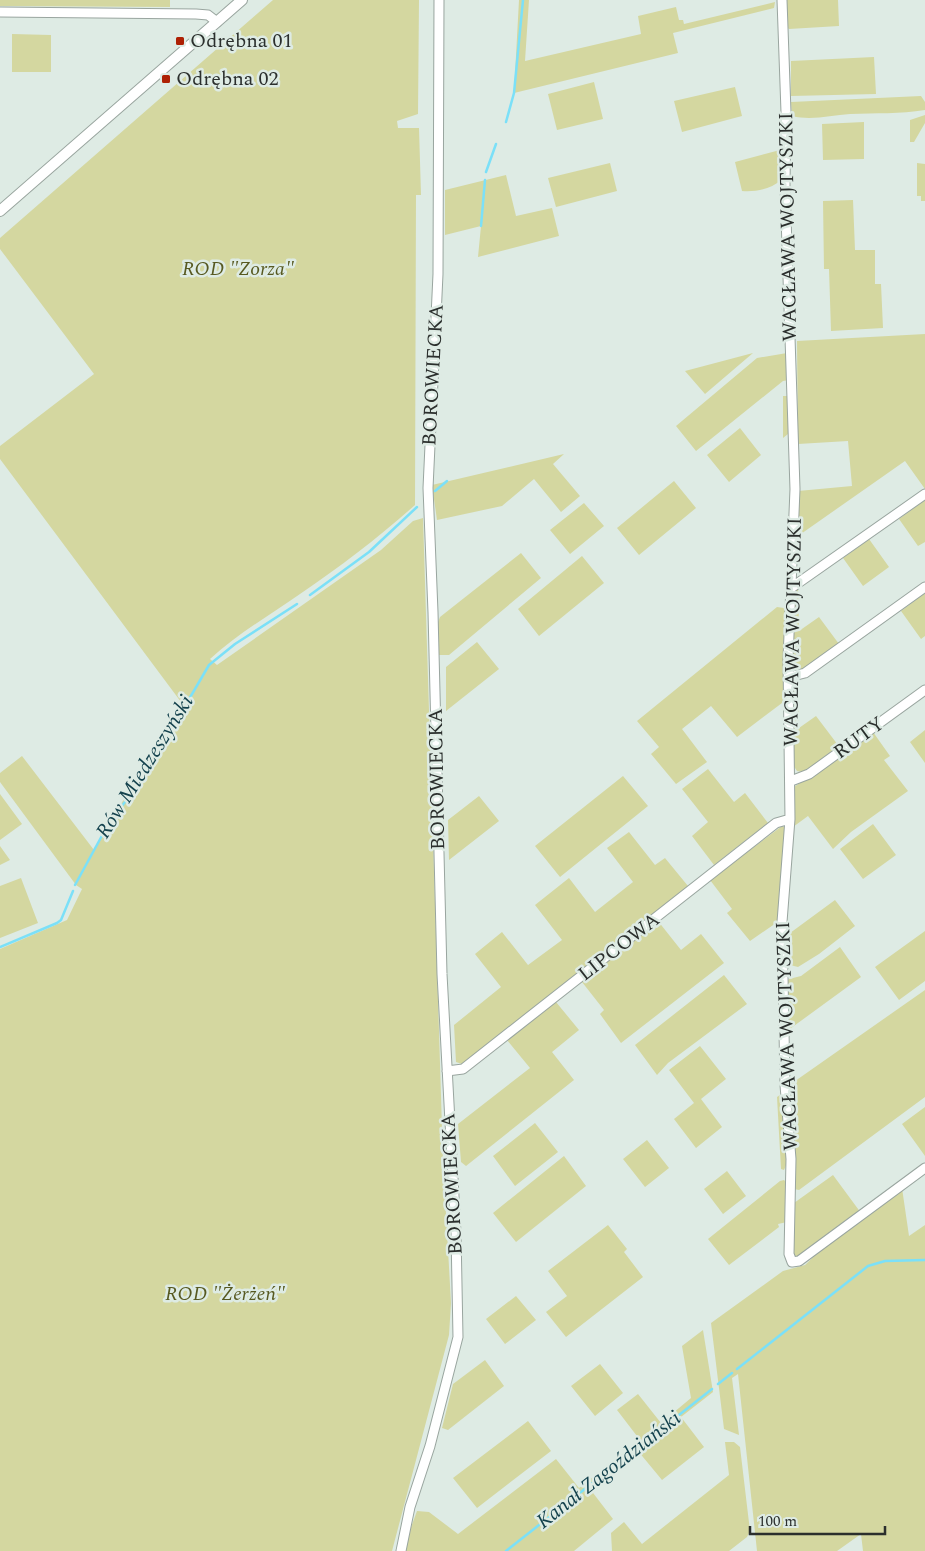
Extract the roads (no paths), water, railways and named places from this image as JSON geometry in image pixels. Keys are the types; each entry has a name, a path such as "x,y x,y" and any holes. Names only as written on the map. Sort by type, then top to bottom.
{"street":[{"path":"0,211 242,0"},
{"name":"BOROWIECKA","path":"401,1551 410,1507 430,1446 458,1336 456,1233 447,1070 428,488 438,274 439,0"},
{"name":"WACŁAWA WOJTYSZKI","path":"782,0 786,112 785,186 795,489 789,677 790,819 782,922 785,1085 790,1140 789,1254 792,1262 799,1261 925,1168"},
{"path":"0,12 196,14 208,15 217,22"},
{"path":"791,588 925,494"},
{"path":"789,677 806,674 925,587"},
{"name":"RUTY","path":"791,781 809,774 925,690"},
{"name":"LIPCOWA","path":"447,1070 463,1068 776,823 790,819"}],"waterway":[{"name":"Rów Miedzeszyński","path":"506,122 514,93 523,0"},
{"name":"Rów Miedzeszyński","path":"486,172 496,144"},
{"name":"Rów Miedzeszyński","path":"481,226 485,180"},
{"name":"Rów Miedzeszyński","path":"435,491 447,481"},
{"name":"Rów Miedzeszyński","path":"310,595 369,552 417,507"},
{"name":"Rów Miedzeszyński","path":"75,885 110,821 140,783 209,665 235,644 297,604"},
{"name":"Rów Miedzeszyński","path":"0,947 61,920 73,891"},
{"name":"Kanał Zagoździański","path":"737,1369 868,1266 885,1261 925,1260"},
{"name":"Kanał Zagoździański","path":"718,1384 732,1373"},
{"name":"Kanał Zagoździański","path":"506,1551 712,1389"}],"place":[{"name":"Odrębna 01","path":"180,41"},
{"name":"Odrębna 02","path":"166,79"}],"park label":[{"name":"ROD \"Zorza\"","path":"238,269"},
{"name":"ROD \"Żerżeń\"","path":"225,1294"}]}
